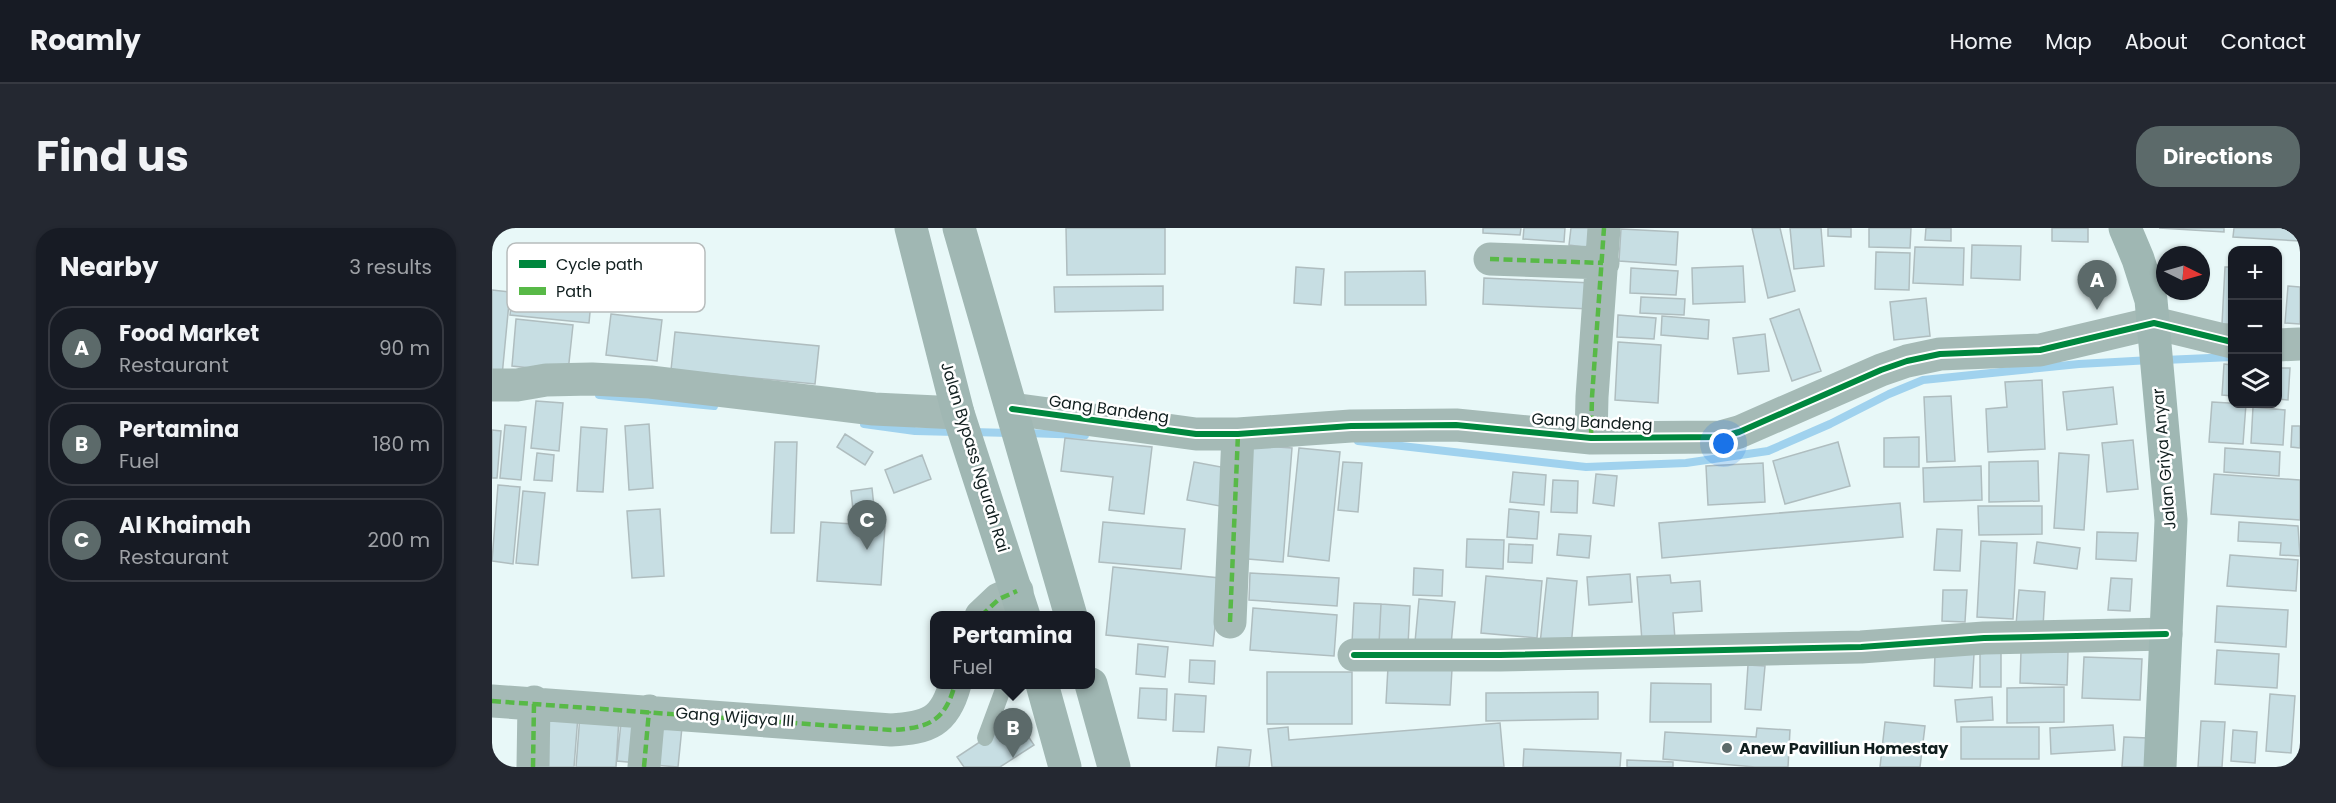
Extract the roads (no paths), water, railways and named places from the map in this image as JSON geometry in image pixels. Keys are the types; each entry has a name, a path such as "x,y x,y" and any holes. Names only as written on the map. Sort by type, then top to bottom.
{"highway":[{"name":"Jalan Bypass Ngurah Rai","path":"910,228 958,413 1021,603"},
{"path":"959,228 1070,611"},
{"path":"932,308 978,294"},
{"path":"1043,689 1065,767"},
{"path":"1092,689 1114,767"}],"street":[{"path":"1591,438 1604,228"},
{"name":"Jalan Griya Anyar","path":"2125,228 2151,300 2171,520 2160,767"},
{"path":"1490,259 1603,263"},
{"path":"2154,330 2228,341"},
{"name":"Gang Bandeng","path":"1012,409 1196,434 1238,434 1351,426 1456,425 1591,438 1721,437 1739,432 1907,361 1940,354 2040,350 2154,330"},
{"path":"2282,345 2300,344"},
{"path":"492,385 517,385 546,380 650,381 874,409 958,413"},
{"path":"1230,622 1238,434"},
{"path":"986,611 999,599 1021,603"},
{"path":"1354,655 1500,655 1861,647 1984,638 2166,634"},
{"name":"Gang Wijaya III","path":"492,701 534,702 891,730 914,729 940,717 951,701 954,689"},
{"path":"533,767 534,702"},
{"path":"644,767 649,711"}],"lane":[{"path":"985,738 1003,689"}],"waterway":[{"path":"2164,360 2228,357"},
{"path":"1358,441 1586,467 1686,463 1768,451 1923,380 2079,364 2151,360"},
{"path":"599,395 714,406"},
{"path":"864,424 915,431 956,432"},
{"path":"972,432 1010,433"},
{"path":"1026,433 1085,435"}],"place":[{"name":"Food Market","path":"2097,310"},
{"name":"Al Khaimah","path":"867,550"},
{"name":"Anew Pavilliun Homestay","path":"1727,748"},
{"name":"Pertamina","path":"1013,758"}]}
